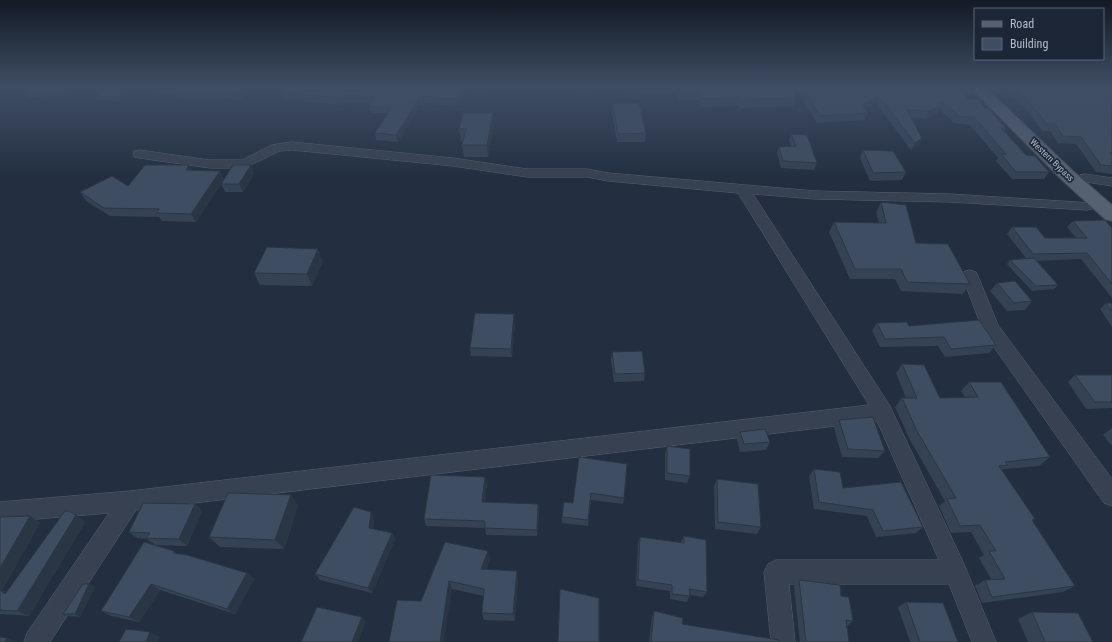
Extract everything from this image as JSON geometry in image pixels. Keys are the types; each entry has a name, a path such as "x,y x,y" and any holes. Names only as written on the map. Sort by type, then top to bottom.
{"main road":[{"name":"Western Bypass","path":"1007,117 1068,176 1112,215"}],"street":[{"path":"139,154 210,164 244,164 277,148 292,146 453,162 527,173 587,173 608,177 815,195 950,198 1087,206"},
{"path":"1085,178 1112,182"},
{"path":"743,189 883,412 956,572 984,642"},
{"path":"970,276 990,328 1112,496"},
{"path":"0,512 130,501 883,412"},
{"path":"36,642 130,501"},
{"path":"783,642 776,572 956,572"}],"building":[{"path":"385,117 407,117 396,135 375,133"},
{"path":"462,117 492,117 487,145 462,145 466,129 459,129"},
{"path":"615,117 642,117 646,133 618,134"},
{"path":"895,117 911,117 922,138 915,143"},
{"path":"974,117 996,117 1006,128 1001,128 1026,155 1035,156 1049,172 1016,172 1001,154 1006,154"},
{"path":"1041,117 1112,117 1112,153 1110,153 1112,155 1112,166 1101,165 1081,137 1063,136 1055,124 1047,124"},
{"path":"791,134 807,135 817,163 783,161 779,147 796,146"},
{"path":"863,150 893,151 906,172 873,173"},
{"path":"145,165 189,165 186,170 220,171 191,214 157,213 159,209 104,208 80,192 112,176 128,186"},
{"path":"233,165 251,165 239,184 221,184"},
{"path":"881,202 906,205 916,243 948,244 970,284 907,282 901,269 855,269 834,222 886,223"},
{"path":"1105,220 1112,228 1112,284 1087,253 1033,254 1012,227 1036,227 1045,238 1087,238 1073,221"},
{"path":"267,247 318,249 307,274 254,273"},
{"path":"1034,258 1058,285 1036,286 1010,260"},
{"path":"1015,281 1032,301 1014,303 997,283"},
{"path":"1106,303 1112,303 1112,311"},
{"path":"475,313 514,314 511,349 470,348"},
{"path":"979,320 996,345 951,349 944,337 885,339 877,323 907,322 909,326"},
{"path":"642,351 645,373 615,374 612,352"},
{"path":"902,364 924,365 940,398 978,397 969,382 1001,382 1050,457 1005,462 1008,465 999,466 1035,519 1032,520 1075,586 992,597 985,580 1005,579 989,551 996,551 980,525 960,526 947,499 956,498 917,431 902,398 917,398"},
{"path":"1075,375 1112,375 1112,402 1095,402"},
{"path":"873,417 885,451 848,449 839,420"},
{"path":"765,429 770,442 744,444 740,432"},
{"path":"667,446 690,449 690,476 667,473"},
{"path":"579,457 627,464 624,498 591,493 588,520 562,517 564,502 573,503"},
{"path":"814,469 840,472 843,488 901,482 923,527 883,531 873,510 819,502"},
{"path":"431,475 485,477 482,502 538,504 537,530 485,528 485,521 424,519"},
{"path":"717,479 758,484 761,527 718,522"},
{"path":"228,493 291,495 275,540 209,537"},
{"path":"143,503 195,504 179,539 146,538 150,533 129,532"},
{"path":"354,507 371,512 369,528 392,533 368,588 315,574"},
{"path":"65,511 69,511 76,515 17,611 0,610 0,590 5,594"},
{"path":"30,516 0,568 0,518"},
{"path":"684,536 706,540 707,592 689,589 690,596 672,594 672,585 638,580 640,537 684,543"},
{"path":"144,542 174,551 173,553 187,555 247,573 227,609 151,584 129,617 101,611"},
{"path":"445,542 488,551 481,569 517,571 513,614 482,613 484,589 449,581 440,642 389,642 397,600 421,601"},
{"path":"799,580 840,585 841,596 849,597 853,621 846,620 849,642 806,642"},
{"path":"83,584 89,584 75,614 63,614"},
{"path":"560,589 599,598 599,642 558,642"},
{"path":"906,602 943,603 958,642 920,642"},
{"path":"317,607 362,617 352,642 301,642"},
{"path":"654,611 683,618 682,624 779,640 779,642 651,642"},
{"path":"1032,612 1078,613 1093,642 1045,642"},
{"path":"126,629 150,632 146,642 119,642"},
{"path":"0,637 7,638 5,642 0,642"}]}
